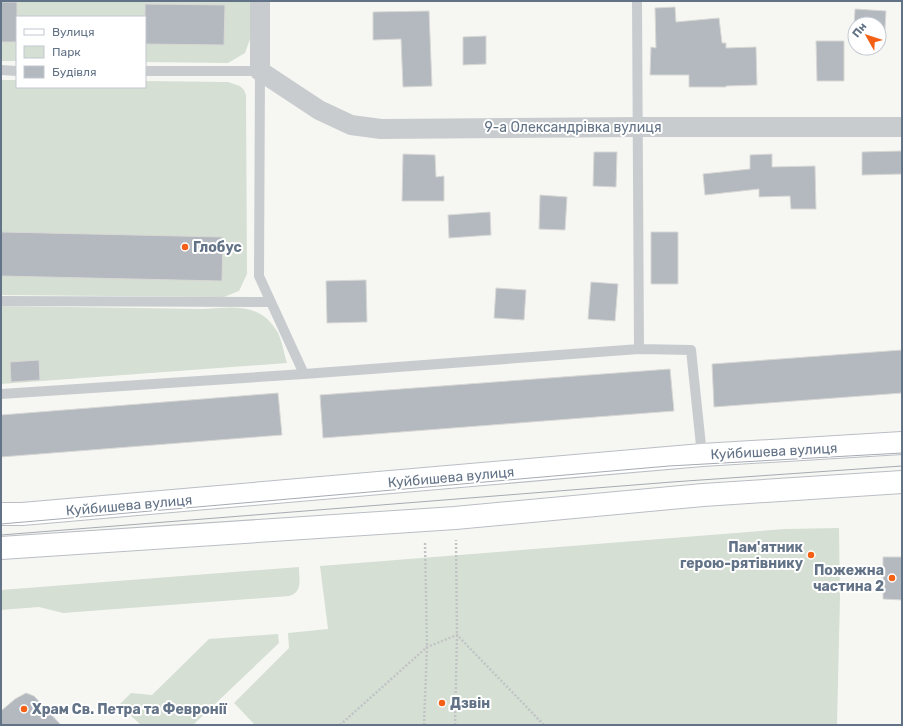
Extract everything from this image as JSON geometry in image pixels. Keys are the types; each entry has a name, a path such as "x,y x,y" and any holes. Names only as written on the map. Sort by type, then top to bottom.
{"main road":[{"name":"Куйбишева вулиця","path":"12,514 702,455 902,443"},
{"path":"1,548 455,518 703,495 902,482"},
{"path":"1,526 12,514"}],"street":[{"path":"260,1 260,71"},
{"name":"9-а Олександрівка вулиця","path":"260,71 318,110 351,125 382,129 902,127"}],"lane":[{"path":"637,1 639,349"},
{"path":"1,70 16,70"},
{"path":"146,71 260,71 259,276 304,374"},
{"path":"1,301 271,302"},
{"path":"1,394 304,374 639,349 691,350 702,455"}],"path":[{"path":"455,518 458,635 455,725"},
{"path":"424,725 427,647 425,520"},
{"path":"340,725 427,647 458,635"},
{"path":"458,635 544,725"}],"green space":[{"path":"1,1 251,1 250,39 245,53 228,63 146,62 146,16 16,16 16,61 1,61"},
{"path":"1,80 16,80 16,88 146,88 146,81 228,82 240,86 244,90 246,95 247,274 239,291 224,297 1,295"},
{"path":"1,306 246,309 255,311 271,323 278,333 282,343 287,363 1,384"},
{"path":"839,528 840,597 837,725 255,725 234,703 289,648 288,633 328,629 320,566 785,529"},
{"path":"299,567 300,581 298,588 296,592 289,596 63,613 39,607 1,610 1,590"},
{"path":"278,634 279,643 193,725 141,725 119,705 131,693 152,695 209,639"}],"building":[{"path":"1,2 17,2 16,42 1,42"},
{"path":"145,4 225,5 224,45 146,44"},
{"path":"675,7 676,22 719,18 722,43 726,43 726,48 756,47 757,85 689,87 689,75 650,75 651,47 656,48 655,8"},
{"path":"855,9 886,11 886,16 855,16"},
{"path":"429,11 432,86 403,87 401,39 373,40 373,12"},
{"path":"486,36 486,64 463,65 463,37"},
{"path":"816,41 844,41 844,81 817,81"},
{"path":"902,151 902,174 862,175 862,152"},
{"path":"594,152 617,152 616,187 593,186"},
{"path":"403,154 435,155 436,177 444,176 444,201 402,201"},
{"path":"772,154 772,167 815,166 816,209 791,209 790,196 759,197 759,189 705,195 703,174 750,169 750,155"},
{"path":"540,195 567,197 565,230 539,229"},
{"path":"490,212 491,235 449,238 448,215"},
{"path":"1,232 223,237 222,281 1,276"},
{"path":"651,232 678,232 678,284 651,284"},
{"path":"366,280 367,322 327,323 326,281"},
{"path":"591,282 618,284 615,321 588,319"},
{"path":"496,288 526,290 524,320 494,318"},
{"path":"902,350 902,393 714,407 712,364"},
{"path":"39,360 40,380 11,382 10,362"},
{"path":"670,369 674,411 323,438 320,395"},
{"path":"278,393 282,435 1,457 1,415"},
{"name":"Пожежна частина 2","path":"883,557 902,557 902,600 883,599"},
{"name":"Храм Св. Петра та Февронії","path":"26,693 34,696 61,725 1,725 1,711 15,699"}],"tram line":[{"path":"1,524 669,466 902,453"},
{"path":"1,535 672,482 902,466"}],"place":[{"name":"Глобус","path":"185,247"},
{"name":"Пам'ятник герою-рятівнику","path":"811,555"},
{"name":"Пожежна частина 2","path":"892,578"},
{"name":"Дзвін","path":"442,703"},
{"name":"Храм Св. Петра та Февронії","path":"24,709"}]}
